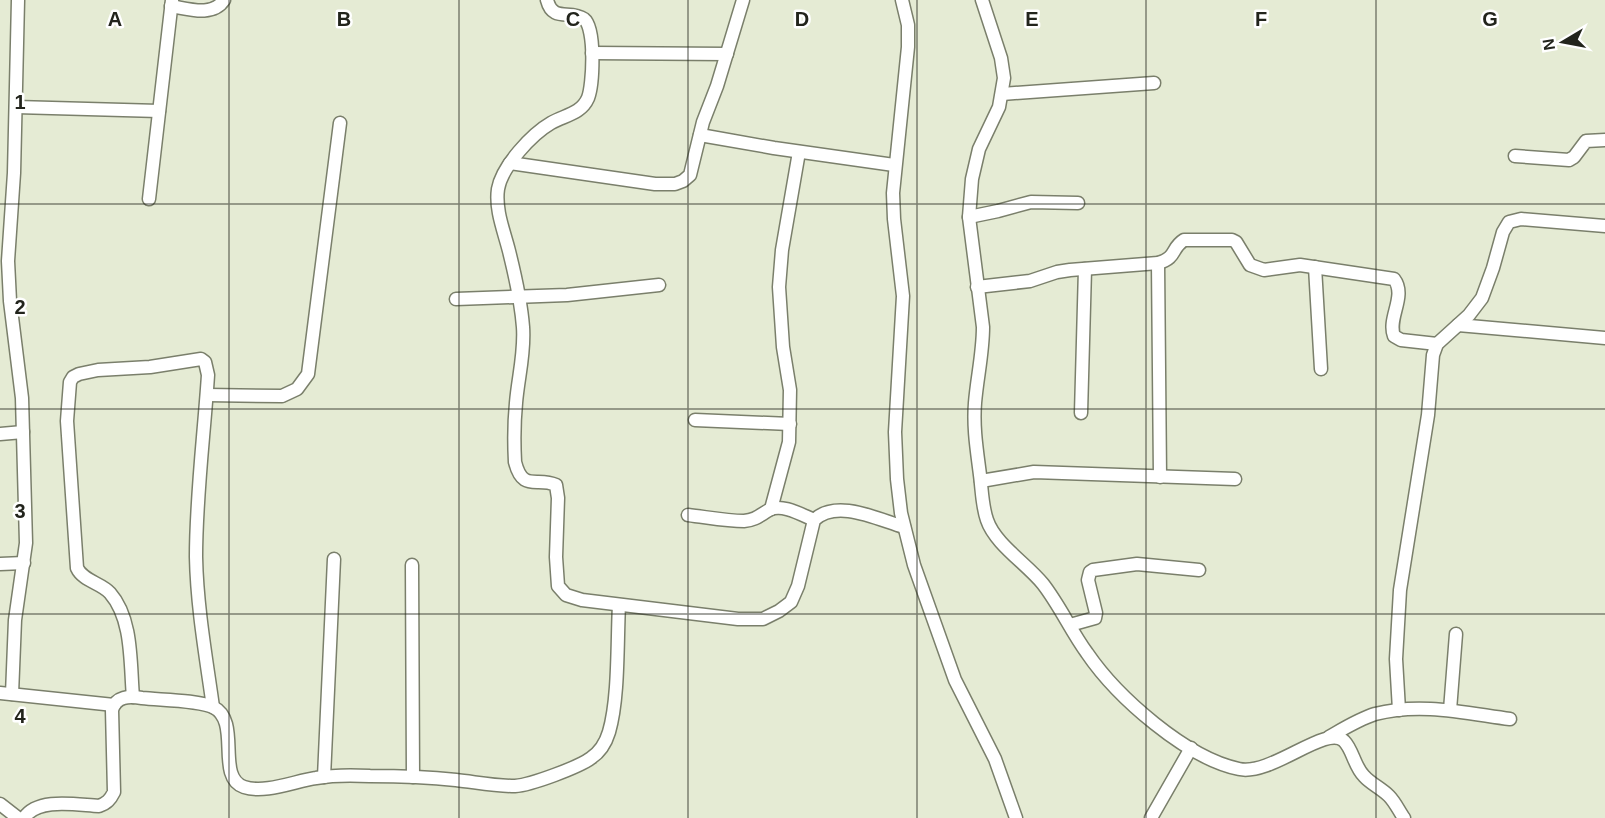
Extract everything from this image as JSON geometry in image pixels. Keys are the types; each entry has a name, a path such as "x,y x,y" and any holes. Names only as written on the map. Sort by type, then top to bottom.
{"street":[{"path":"18,0 16,107 6,210 10,301 22,398 26,543 6,694 114,705"},
{"path":"149,199 172,3 208,10 220,6 224,0"},
{"path":"547,0 551,10 557,14 582,18 588,24 592,53 591,87 585,104 577,112 544,127 510,163 501,179 498,204 519,297 524,341 516,404 514,447 517,471 529,483 556,485 558,586 566,595 619,606 738,619 763,619 779,612 791,602 798,586 814,519 820,514 839,510 904,527"},
{"path":"510,163 655,184 675,184 683,181 690,174 743,0"},
{"path":"902,0 908,25 908,47 894,165 894,219 902,271 903,296 895,432 897,479 904,527 914,566 955,680 995,759 1016,818"},
{"path":"982,0 1001,58 1004,78 999,107 975,163 969,217 983,327 983,345 975,405 975,432 987,520 992,531 1042,584 1087,653 1124,698 1169,735 1211,758 1240,769 1258,768 1276,763 1320,739 1373,715 1398,710 1418,708 1450,710 1510,719"},
{"path":"592,53 727,54"},
{"path":"1002,94 1154,83"},
{"path":"16,107 159,111"},
{"path":"207,395 282,396 297,389 308,374 340,123"},
{"path":"700,135 894,165"},
{"path":"1515,156 1569,160 1586,141 1605,140"},
{"path":"771,509 789,442 790,390 783,347 779,286 782,250 799,152"},
{"path":"969,217 1031,201 1078,203"},
{"path":"1398,710 1396,659 1400,590 1428,416 1431,367 1437,344 1482,298 1503,232 1509,222 1521,219 1605,226"},
{"path":"977,287 1020,283 1057,272 1158,263 1171,258 1179,243 1184,240 1209,239 1236,242 1250,265 1264,270 1300,265 1394,279 1399,290 1392,327 1394,336 1401,340 1437,344"},
{"path":"1158,263 1160,477"},
{"path":"1315,267 1321,369"},
{"path":"1081,413 1085,269"},
{"path":"456,299 567,295 659,285"},
{"path":"1458,325 1605,338"},
{"path":"133,697 128,638 122,614 108,591 84,576 77,568 67,421 70,382 79,374 98,370 150,367 201,359 208,369 197,502 196,558 198,597 213,707"},
{"path":"695,420 790,424"},
{"path":"0,434 23,432"},
{"path":"981,481 1034,472 1235,479"},
{"path":"688,515 744,520 759,518 771,509 785,508 814,519"},
{"path":"324,777 334,559"},
{"path":"0,564 24,563"},
{"path":"1070,625 1095,618 1088,575 1093,570 1137,564 1199,570"},
{"path":"412,566 412,777"},
{"path":"24,818 27,813 41,806 99,806 110,799 114,792 112,710 114,705 125,698 133,697 213,707 219,711 228,735 231,775 235,782 249,788 285,785 324,777 412,777 517,786 533,782 582,764 602,747 609,732 614,702 619,606"},
{"path":"1450,710 1456,634"},
{"path":"1328,737 1336,737 1344,741 1358,770 1389,796 1404,818"},
{"path":"1151,818 1191,748"},
{"path":"0,804 18,818"}]}
